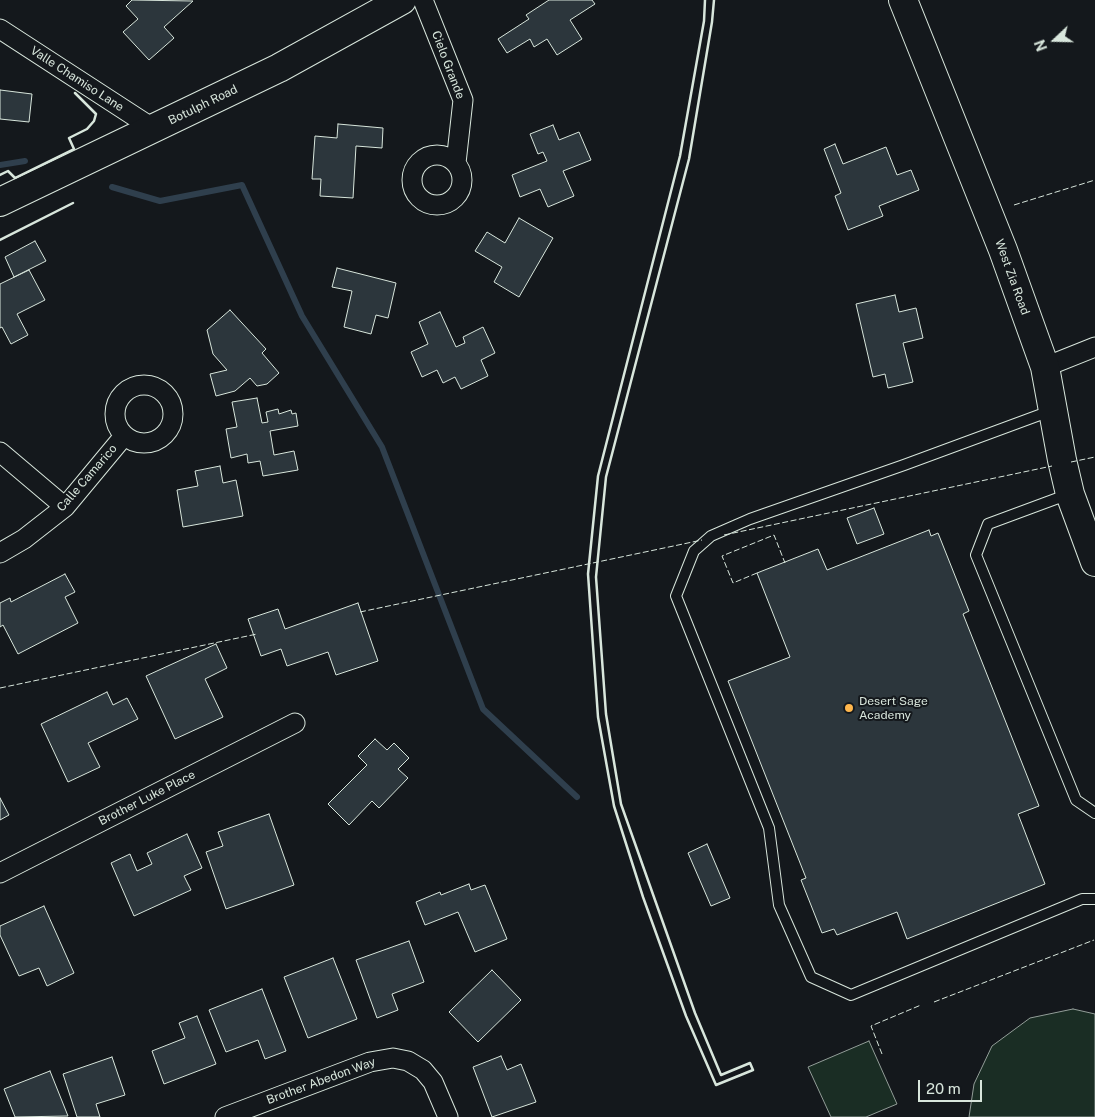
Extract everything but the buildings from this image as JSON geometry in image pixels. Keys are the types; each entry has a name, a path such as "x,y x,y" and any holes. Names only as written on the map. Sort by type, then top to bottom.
{"street":[{"name":"Botulph Road","path":"0,202 279,68 402,0"},
{"name":"Cielo Grande","path":"423,0 463,100 456,162"},
{"name":"West Zia Road","path":"903,0 1003,250 1045,367 1070,494 1093,551"},
{"name":"Valle Chamiso Lane","path":"0,29 154,128"},
{"path":"1045,367 1095,347"},
{"name":"Calle Camarico","path":"0,553 24,539 66,507 124,436"},
{"path":"0,452 66,507"},
{"name":"Brother Luke Place","path":"0,873 295,723"},
{"name":"Brother Abedon Way","path":"225,1117 370,1062 393,1058 408,1061 423,1070 433,1082 448,1117"}],"lane":[{"path":"1054,410 750,519 711,536 694,551 676,596 769,828 779,905 811,977 850,995 1082,899 1095,899"},
{"path":"1070,494 988,524 976,555 1076,800 1095,813"}],"green space":[{"path":"1073,1009 1095,1014 1095,1117 969,1117 974,1084 992,1046 1030,1018"},
{"path":"869,1041 897,1104 866,1117 831,1117 808,1067"}],"waterway":[{"path":"0,165 25,161"},
{"path":"112,187 160,201 242,185 302,316 382,447 483,709 577,797"}],"fence":[{"path":"1014,205 1095,180"},
{"path":"1071,462 1095,457"},
{"path":"724,535 1052,466"},
{"path":"757,573 733,583 722,556 774,535 785,563"},
{"path":"360,612 702,540"},
{"path":"0,688 257,634"},
{"path":"934,1002 1094,940"},
{"path":"882,1054 871,1026 921,1005"}],"wall":[{"path":"705,0 704,21 680,156 598,476 588,574 598,717 614,806 643,897 686,1016 716,1085 753,1070 750,1063 721,1075 695,1013 621,804 606,714 596,577 606,477 689,159 714,0"},
{"path":"0,175 8,171 15,178 74,149 69,138 87,129 94,121 96,114 75,93"},
{"path":"0,240 73,203"}],"place":[{"name":"Desert Sage Academy","path":"849,708"}]}
